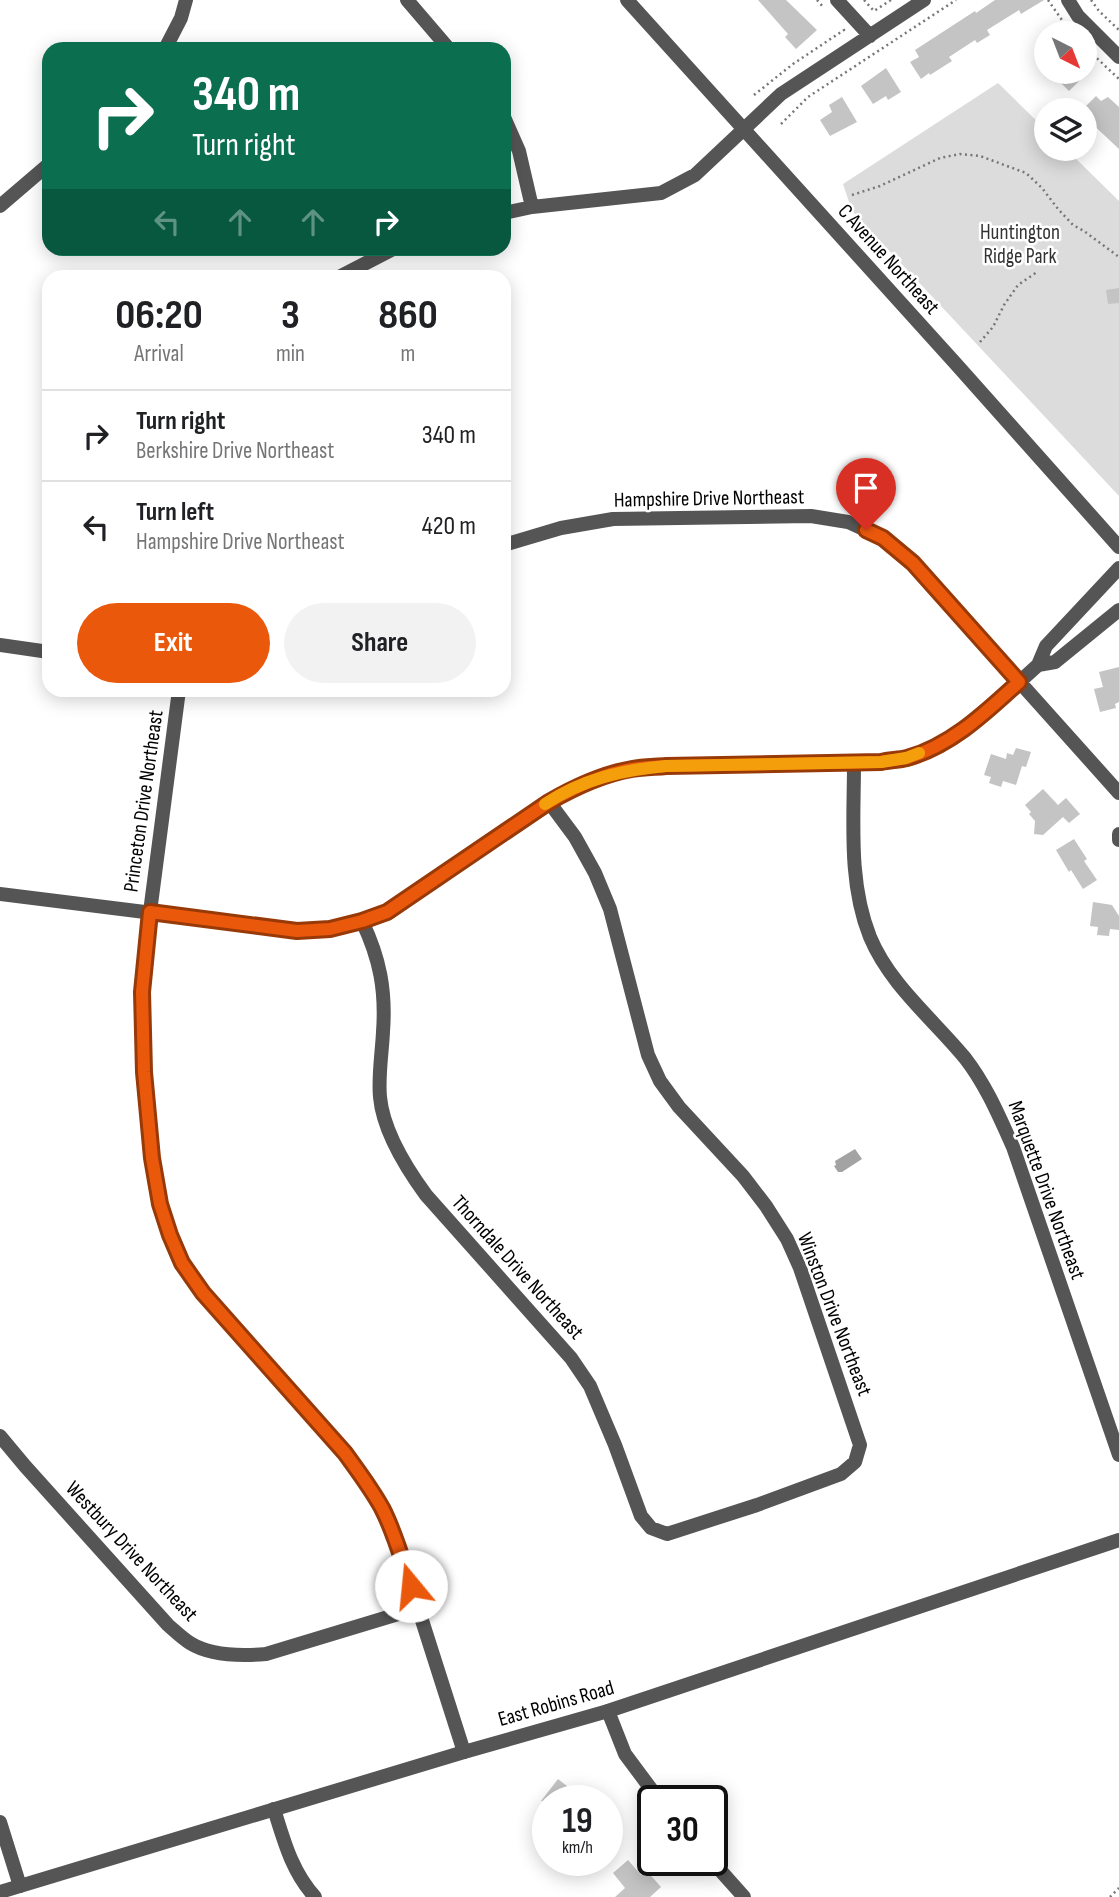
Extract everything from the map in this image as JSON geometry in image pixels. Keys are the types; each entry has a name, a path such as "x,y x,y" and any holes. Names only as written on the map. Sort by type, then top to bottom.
{"street":[{"path":"169,42 187,0"},
{"path":"407,0 443,42"},
{"name":"C Avenue Northeast","path":"627,0 1119,547"},
{"path":"838,0 870,36"},
{"path":"511,212 661,194 695,175 781,94 924,0"},
{"path":"1068,0 1078,16 1119,57"},
{"path":"511,133 519,151 532,207"},
{"path":"0,206 42,170"},
{"path":"353,270 380,256"},
{"name":"Hampshire Drive Northeast","path":"511,543 561,528 613,519 811,516 848,522 883,538 913,563 1119,793"},
{"path":"0,894 297,931 330,929 362,921 387,912 409,898 549,802 573,788 601,778 631,769 666,766 854,763 906,758 929,750 982,716 1038,665 1046,646 1119,568"},
{"path":"1038,665 1055,662 1119,610"},
{"path":"0,645 42,651"},
{"name":"Princeton Drive Northeast","path":"178,697 142,992 144,1072 152,1158 160,1204 182,1263 203,1293 345,1453 382,1508 397,1542 464,1752"},
{"name":"Marquette Drive Northeast","path":"854,763 854,860 858,900 870,938 905,992 965,1059 986,1089 1000,1118 1119,1455"},
{"name":"Winston Drive Northeast","path":"549,802 575,837 595,873 610,909 648,1055 660,1081 679,1107 743,1176 787,1239 800,1268 860,1444 855,1462 841,1474 757,1505"},
{"path":"1119,834 1119,840"},
{"name":"Thorndale Drive Northeast","path":"362,921 374,947 380,970 384,1000 380,1099 397,1148 426,1195 572,1358 590,1386 641,1516 651,1528 667,1534 757,1505"},
{"name":"Westbury Drive Northeast","path":"0,1436 168,1625 191,1644 241,1656 266,1654 418,1608"},
{"name":"East Robins Road","path":"0,1892 608,1711 1119,1540"},
{"path":"608,1711 625,1754 648,1785"},
{"path":"274,1810 291,1861 303,1884 315,1897"},
{"path":"0,1822 20,1886"},
{"path":"725,1876 744,1897"}],"path":[{"path":"817,0 826,10"},
{"path":"864,0 874,11 891,0"},
{"path":"780,124 808,97 957,0"},
{"path":"1048,0 1063,21"},
{"path":"1091,0 1119,30"},
{"path":"754,95 793,64 844,30"},
{"path":"1097,58 1119,79"},
{"path":"852,195 880,186 940,158 960,154 980,156 1026,173 1073,225 1084,230 1119,257"},
{"path":"980,342 993,327 1018,285 1037,272"},
{"path":"1110,1897 1119,1888"}],"green space":[{"name":"Huntington Ridge Park","path":"998,83 1034,118 1034,161 1078,161 1119,201 1119,496 852,211 843,184"}],"shaded area":[{"path":"855,1149 862,1159 838,1172 834,1166 835,1161"}],"building":[{"path":"758,0 786,0 817,30 796,49 785,37 788,34"},
{"path":"995,0 1044,0 1021,14 1019,10 987,30 990,35 977,43 975,40 949,57 952,61 921,79 910,62 919,57 915,50"},
{"path":"886,68 901,92 888,100 886,96 873,104 861,86"},
{"path":"1062,84 1076,84 1069,91"},
{"path":"1096,96 1101,101 1108,97 1119,107 1119,149 1097,128 1097,98 1094,98"},
{"path":"842,97 857,122 830,136 820,120 832,112 829,105"},
{"path":"1119,288 1119,303 1108,304 1106,290"},
{"path":"1119,667 1119,702 1115,704 1116,708 1100,712 1094,689 1103,687 1099,672"},
{"path":"1016,748 1031,752 1026,767 1022,766 1016,785 1003,781 1001,787 989,783 991,777 984,775 991,754 1006,759 1007,753 1013,755"},
{"path":"1043,789 1058,805 1066,798 1080,814 1069,823 1063,817 1043,835 1034,834 1035,821 1025,805"},
{"path":"1074,839 1097,880 1083,889 1056,850"},
{"path":"1093,902 1112,905 1119,916 1119,930 1110,929 1109,936 1097,935 1098,927 1090,926"},
{"path":"558,1779 566,1785 553,1785"},
{"path":"628,1860 637,1870 637,1876 651,1876 661,1887 650,1897 615,1897 625,1888 615,1876 623,1876 623,1864"}],"slow traffic":[{"path":"545,804 573,788 631,769 881,762 919,753"}],"route":[{"path":"411,1586 397,1542 382,1508 365,1480 345,1453 203,1293 182,1263 170,1235 160,1204 152,1158 144,1072 142,992 150,912 297,931 330,929 387,912 549,802 573,788 631,769 881,762 906,758 929,750 982,716 1019,682 913,563 883,538 866,530"}]}
